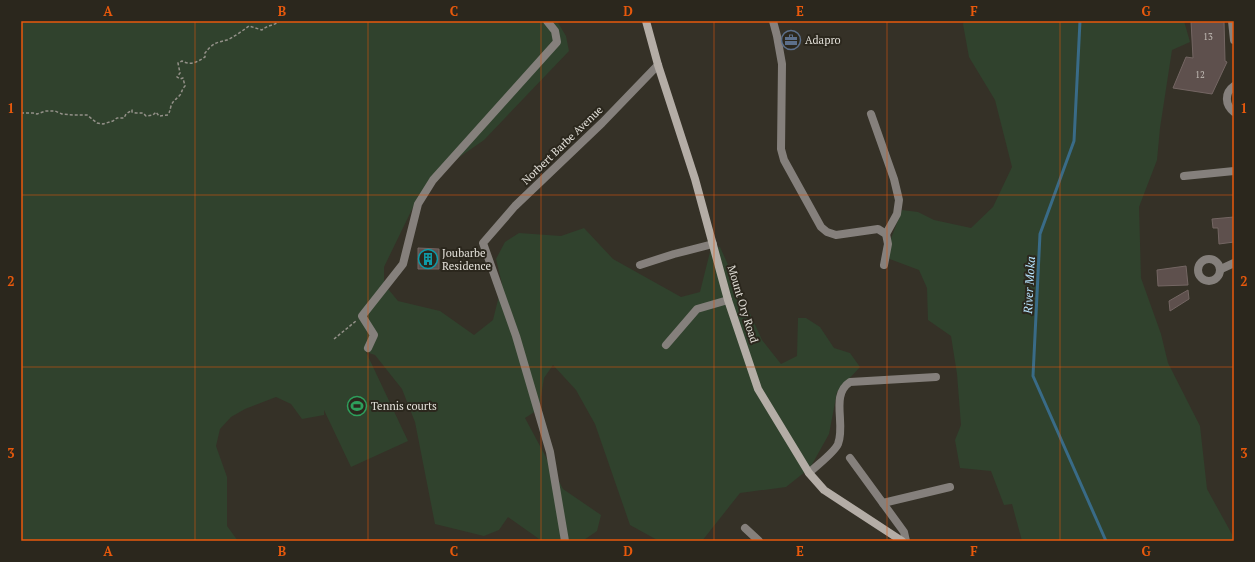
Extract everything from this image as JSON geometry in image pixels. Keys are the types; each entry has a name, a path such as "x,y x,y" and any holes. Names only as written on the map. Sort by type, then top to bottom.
{"main road":[{"name":"Mount Ory Road","path":"646,21 658,65 695,179 728,300 758,389 809,473 824,490 902,541"}],"street":[{"path":"368,348 374,335 362,316 403,264 418,204 434,180 557,42 555,31 547,21"},
{"path":"773,21 782,64 781,149 784,160 821,227 827,232 836,234 878,230 886,234"},
{"path":"1232,21 1234,40"},
{"name":"Norbert Barbe Avenue","path":"565,541 550,452 516,336 483,243 515,206 602,123 658,65"},
{"path":"1234,86 1228,92 1226,97 1229,107 1234,112"},
{"path":"871,114 894,179 899,200 897,214 886,234 888,244 884,264"},
{"path":"1184,176 1234,171"},
{"path":"640,265 713,244"},
{"path":"1221,269 1234,263"},
{"path":"666,345 696,309 728,300"},
{"path":"809,473 838,444 840,433 840,398 844,385 850,382 936,377"},
{"path":"850,458 904,532 906,541"},
{"path":"883,503 950,487"},
{"path":"746,528 759,541"}],"path":[{"path":"21,113 38,114 46,111 55,111 62,114 87,115 97,123 103,124 117,118 124,118 126,114 132,110 132,112 143,113 146,116 153,116 156,112 159,116 168,115 171,112 172,103 175,98 181,94 182,89 185,86 183,78 180,79 177,76 180,74 178,63 182,61 185,63 195,64 205,56 205,53 215,42 228,40 249,26 262,30 265,27 279,21"},
{"path":"334,339 362,316"}],"green space":[{"path":"21,21 557,21 566,36 569,51 484,140 431,177 418,197 384,267 384,284 398,301 440,311 474,335 493,320 502,284 496,259 505,242 519,233 561,236 584,228 613,259 681,297 700,292 711,248 720,247 762,340 781,364 797,356 798,318 806,318 820,327 834,348 850,353 860,367 837,392 829,434 810,468 786,487 740,493 702,541 659,541 630,525 595,424 576,390 553,365 544,378 539,409 525,418 563,489 601,515 597,531 584,540 542,541 508,517 499,530 484,536 435,524 415,422 402,389 375,355 366,352 408,441 351,467 324,410 324,415 302,419 291,404 276,397 245,409 231,417 220,429 216,446 227,477 227,526 238,541 21,541"},
{"path":"964,21 1184,21 1190,42 1172,50 1160,128 1157,160 1139,207 1141,278 1161,334 1168,363 1200,426 1207,489 1234,538 1234,541 1022,541 1012,504 1004,505 991,471 960,468 955,440 961,425 957,374 951,336 928,320 927,288 919,270 887,258 890,241 902,210 918,212 934,220 971,228 993,207 1012,167 995,100 969,57 963,24"}],"building":[{"path":"1191,21 1224,21 1225,61 1227,62 1212,94 1173,88 1186,57 1193,58"},
{"path":"1234,217 1234,242 1219,244 1218,228 1213,228 1212,219"},
{"name":"Joubarbe Residence","path":"418,248 439,249 439,269 418,269"},
{"path":"1186,266 1188,285 1158,286 1157,270"},
{"path":"1188,290 1189,299 1170,311 1169,301"}],"waterway":[{"name":"River Moka","path":"1080,21 1074,141 1040,234 1033,376 1106,541"}],"place":[{"name":"Adapro","path":"791,40"},
{"name":"Joubarbe Residence","path":"428,259"},
{"name":"Tennis courts","path":"357,406"}]}
